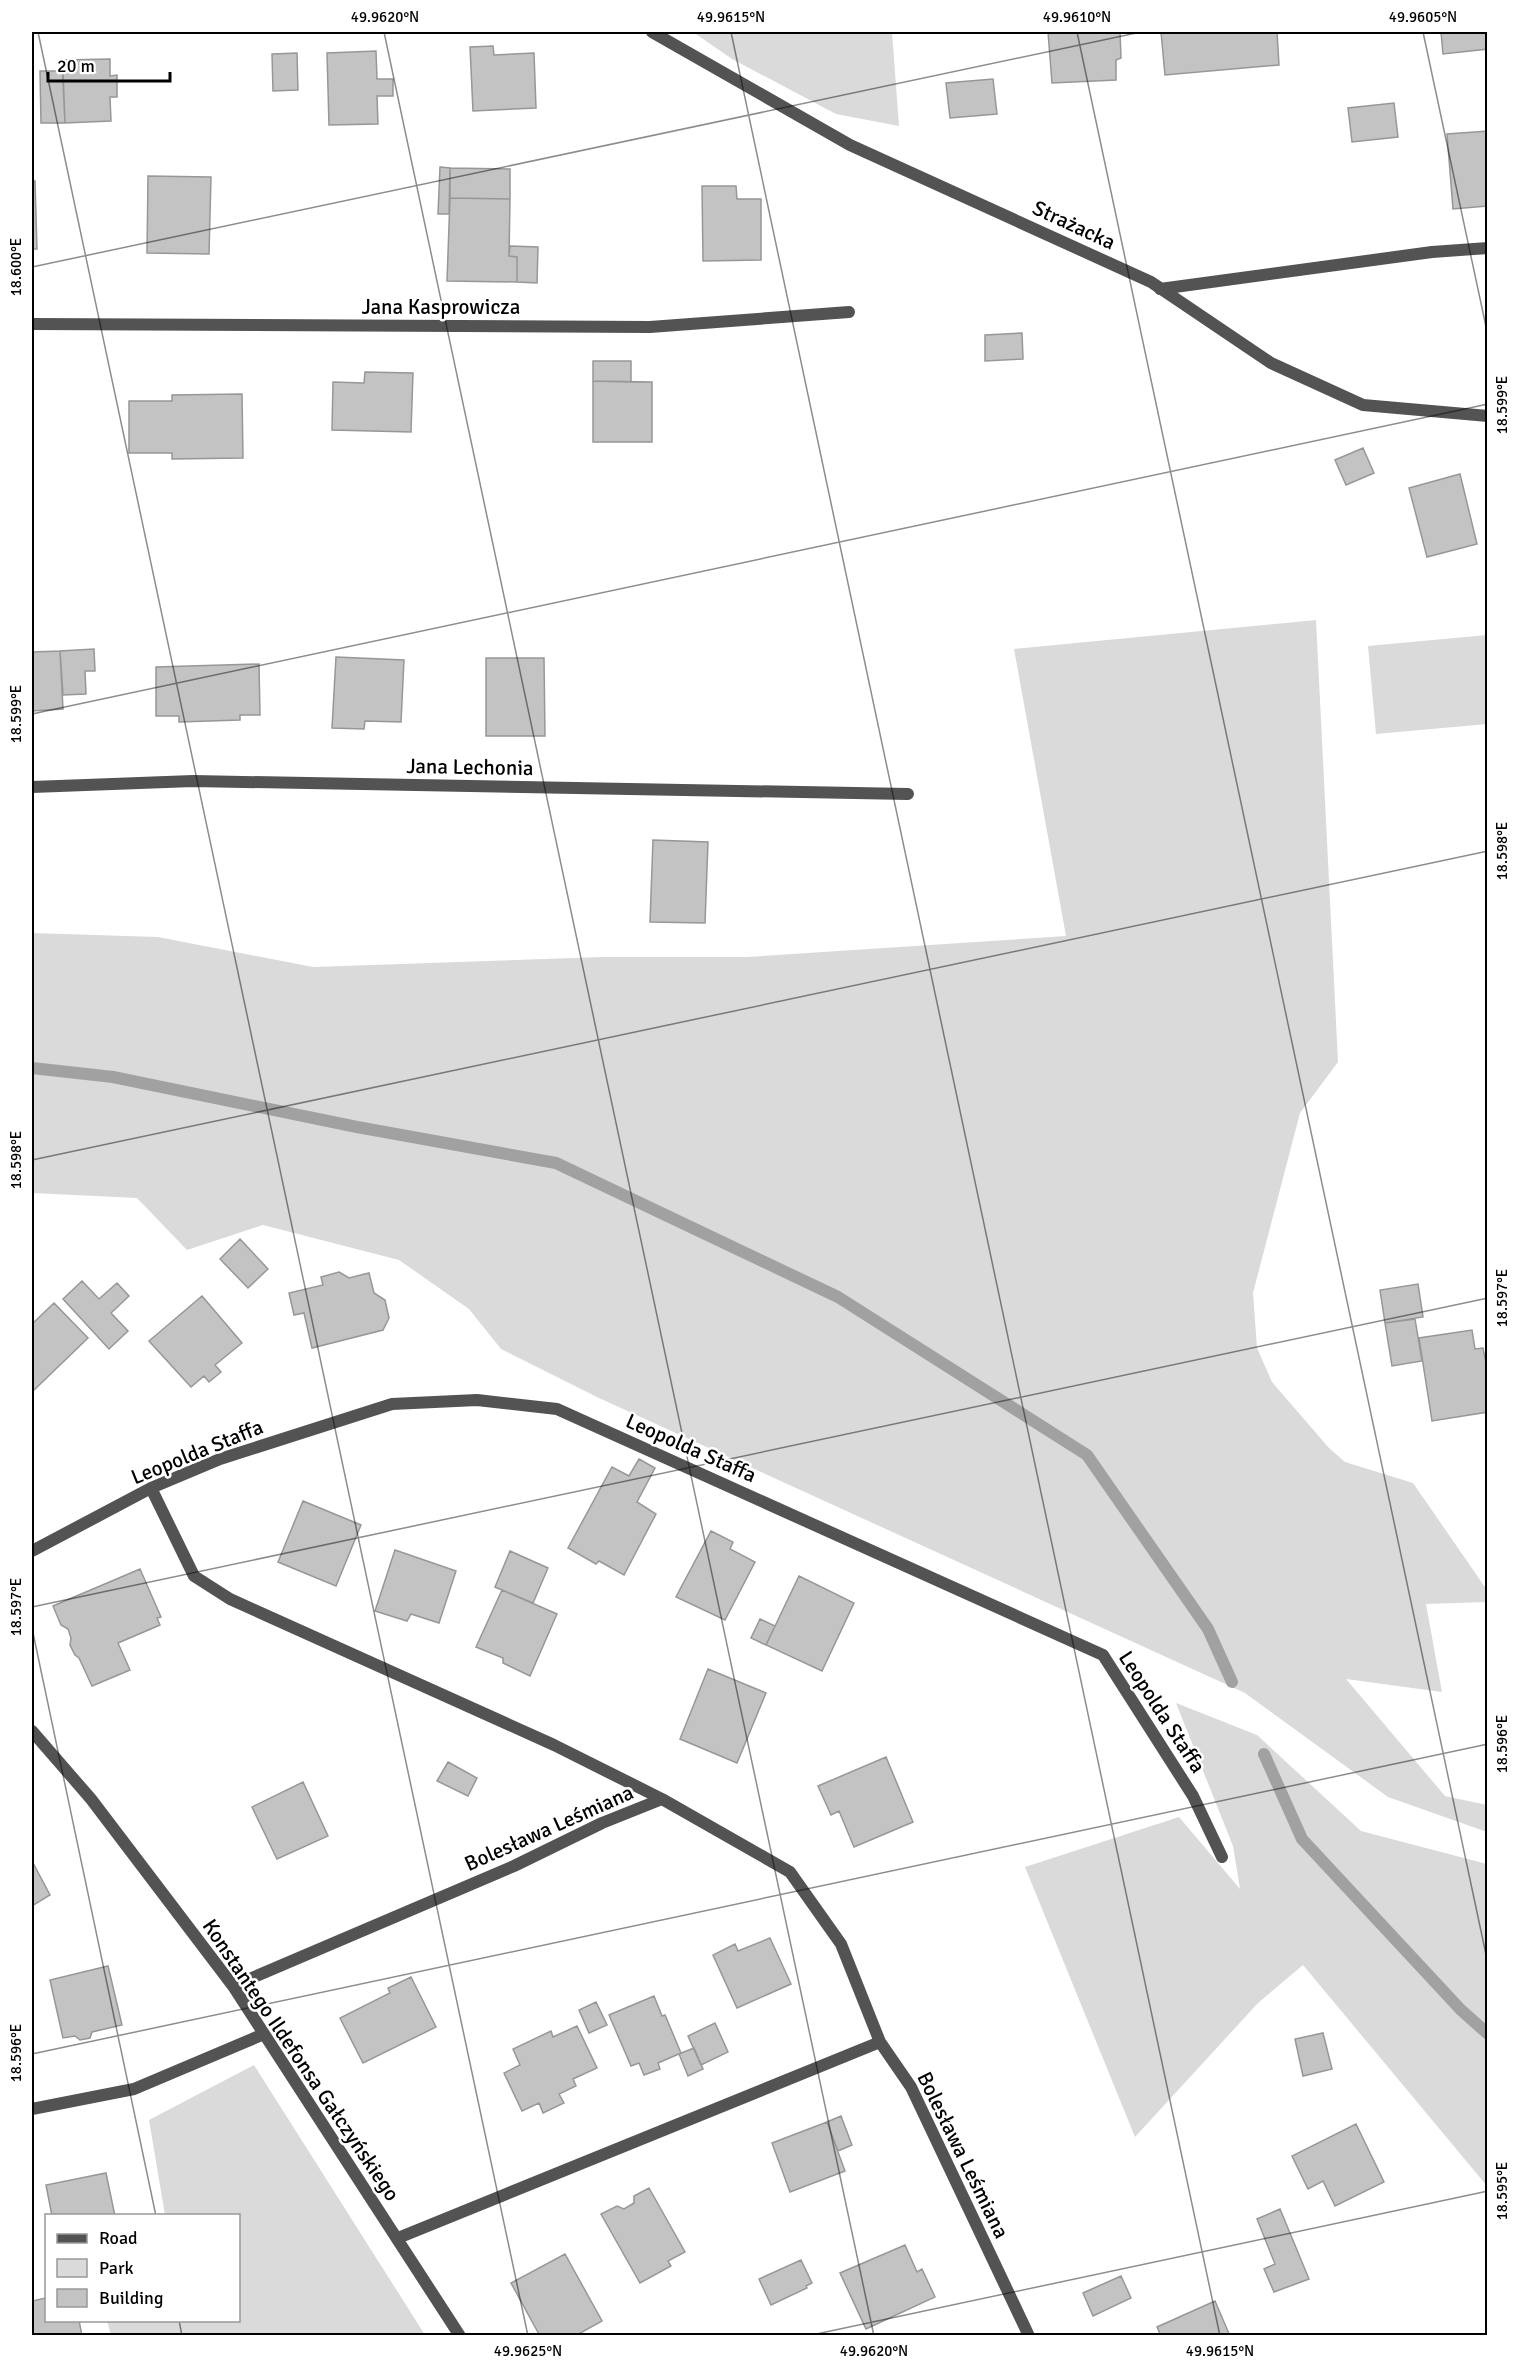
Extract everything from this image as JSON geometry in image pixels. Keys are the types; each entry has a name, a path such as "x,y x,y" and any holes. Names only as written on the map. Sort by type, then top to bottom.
{"street":[{"name":"Strażacka","path":"652,32 850,145 1151,282 1271,363 1363,405 1488,416"},
{"path":"1160,289 1432,252 1488,248"},
{"name":"Jana Kasprowicza","path":"32,324 650,327 849,312"},
{"name":"Jana Lechonia","path":"32,787 193,781 908,794"},
{"name":"Leopolda Staffa","path":"32,1551 151,1488 220,1458 392,1404 477,1400 557,1409 1103,1655 1193,1796 1222,1857"},
{"path":"151,1488 194,1576 230,1599 554,1745 662,1799"},
{"name":"Konstantego Ildefonsa Gałczyńskiego","path":"32,1731 91,1799 233,1986 460,2336"},
{"name":"Bolesława Leśmiana","path":"233,1986 514,1866 602,1823 662,1799 790,1872 841,1944 880,2042 911,2087 1029,2336"},
{"path":"32,2109 134,2089 264,2034"},
{"path":"398,2238 880,2042"}],"green space":[{"path":"693,32 892,32 899,126 836,114 732,59"},
{"path":"1316,620 1338,1062 1300,1113 1253,1293 1257,1348 1272,1382 1329,1448 1345,1462 1413,1483 1487,1590 1487,1602 1426,1604 1442,1692 1346,1679 1445,1796 1487,1805 1487,1832 1388,1797 1245,1693 599,1398 501,1349 469,1309 399,1260 263,1225 187,1250 137,1198 32,1193 32,933 158,937 313,967 602,957 747,957 1066,936 1014,649"},
{"path":"1487,635 1487,724 1376,734 1368,646"},
{"path":"1176,1703 1257,1735 1361,1831 1487,1864 1487,2186 1303,1965 1258,2003 1135,2137 1025,1867 1179,1817 1240,1889 1233,1846"},
{"path":"254,2065 425,2335 111,2335 107,2322 240,2322 240,2214 165,2214 149,2120"}],"building":[{"path":"1048,32 1120,32 1121,58 1116,60 1116,80 1052,83"},
{"path":"1161,32 1277,32 1279,65 1165,75"},
{"path":"1441,32 1488,32 1488,49 1443,54"},
{"path":"493,46 494,55 534,53 536,108 473,111 470,47"},
{"path":"376,51 377,79 393,79 393,96 377,96 378,124 329,125 327,53"},
{"path":"297,53 298,90 273,91 272,54"},
{"path":"110,59 110,76 117,75 117,97 110,97 111,121 65,123 62,60"},
{"path":"40,71 63,71 65,123 41,123"},
{"path":"993,79 997,114 950,118 946,83"},
{"path":"1394,103 1398,137 1352,142 1348,108"},
{"path":"1488,131 1487,206 1453,209 1447,134"},
{"path":"440,167 450,168 449,214 438,214"},
{"path":"450,168 510,169 510,199 450,198"},
{"path":"148,176 211,177 209,254 147,253"},
{"path":"32,181 35,181 37,249 32,249"},
{"path":"702,186 736,186 737,199 761,199 761,260 703,261"},
{"path":"450,198 510,199 509,256 517,257 517,282 447,281"},
{"path":"510,246 538,247 537,283 517,282 517,257 509,256"},
{"path":"1022,333 1023,359 985,361 985,335"},
{"path":"593,361 631,361 631,382 593,381"},
{"path":"365,372 413,373 411,432 332,430 333,382 364,383"},
{"path":"593,381 652,382 652,442 593,442"},
{"path":"242,394 243,458 172,459 172,453 129,453 129,401 172,401 172,395"},
{"path":"1363,448 1374,473 1346,485 1335,460"},
{"path":"1460,474 1477,544 1427,557 1409,488"},
{"path":"94,649 95,671 85,671 86,694 63,695 60,651"},
{"path":"60,651 63,709 32,711 32,652"},
{"path":"336,657 404,660 401,722 365,721 364,729 332,728"},
{"path":"486,658 544,658 545,736 486,736"},
{"path":"259,664 260,715 240,715 240,720 179,722 179,716 156,716 156,667"},
{"path":"653,840 708,842 705,923 650,922"},
{"path":"240,1239 268,1269 248,1288 220,1259"},
{"path":"339,1272 349,1278 369,1273 374,1293 385,1300 389,1318 383,1330 312,1348 304,1313 294,1315 289,1293 323,1285 321,1277"},
{"path":"82,1281 99,1299 117,1283 129,1296 111,1313 128,1331 109,1349 63,1299"},
{"path":"1418,1284 1423,1317 1385,1323 1380,1290"},
{"path":"202,1296 242,1343 215,1365 221,1372 209,1382 204,1376 191,1387 149,1341"},
{"path":"54,1303 88,1338 33,1391 32,1324"},
{"path":"1415,1319 1422,1361 1392,1366 1385,1323"},
{"path":"1472,1330 1475,1349 1483,1348 1488,1373 1488,1412 1432,1421 1419,1338"},
{"path":"639,1459 655,1468 637,1502 656,1514 624,1575 599,1561 596,1564 568,1548 612,1467 629,1476"},
{"path":"303,1501 361,1525 336,1586 278,1562"},
{"path":"711,1531 733,1542 730,1549 755,1562 725,1620 676,1597"},
{"path":"395,1550 456,1571 439,1623 411,1614 407,1621 375,1611"},
{"path":"510,1551 548,1568 533,1603 495,1587"},
{"path":"140,1569 161,1617 157,1618 160,1625 118,1643 130,1670 92,1686 70,1645 71,1638 68,1629 61,1625 53,1606"},
{"path":"799,1576 854,1603 822,1671 766,1645"},
{"path":"502,1590 557,1614 530,1676 503,1663 503,1658 476,1647"},
{"path":"760,1619 775,1626 766,1645 751,1638"},
{"path":"708,1669 766,1693 737,1763 680,1739"},
{"path":"886,1757 913,1822 854,1847 839,1811 831,1815 818,1786"},
{"path":"448,1762 477,1778 468,1796 437,1781"},
{"path":"303,1782 328,1836 277,1859 252,1807"},
{"path":"32,1861 50,1895 32,1906"},
{"path":"770,1938 791,1984 737,2008 713,1955 735,1944 738,1951"},
{"path":"108,1966 122,2025 92,2032 90,2038 80,2040 75,2036 63,2038 50,1980"},
{"path":"411,1977 436,2027 363,2063 340,2018 390,1993 388,1988"},
{"path":"654,1996 662,2016 665,2015 681,2053 658,2063 660,2069 644,2075 639,2063 631,2066 609,2015"},
{"path":"596,2002 607,2025 589,2033 579,2010"},
{"path":"715,2023 728,2052 701,2065 688,2036"},
{"path":"577,2026 597,2068 573,2079 576,2086 559,2094 564,2103 543,2113 539,2103 522,2111 504,2073 520,2065 513,2049 551,2031 553,2037"},
{"path":"1323,2033 1332,2069 1303,2076 1295,2039"},
{"path":"694,2048 703,2069 688,2076 679,2054"},
{"path":"841,2116 852,2145 838,2151 827,2122"},
{"path":"827,2122 845,2171 790,2192 772,2143"},
{"path":"1356,2124 1384,2182 1335,2206 1323,2181 1308,2189 1292,2156"},
{"path":"106,2173 115,2214 52,2214 46,2185"},
{"path":"649,2188 685,2252 668,2261 671,2266 640,2283 601,2214 617,2206 624,2209 634,2203 634,2196"},
{"path":"1280,2209 1309,2279 1274,2292 1264,2269 1275,2264 1257,2219"},
{"path":"905,2245 917,2272 922,2269 935,2297 866,2329 840,2273"},
{"path":"565,2254 602,2321 575,2336 540,2336 511,2283"},
{"path":"801,2260 812,2283 806,2286 807,2288 771,2305 759,2279"},
{"path":"1121,2276 1131,2298 1093,2316 1083,2293"},
{"path":"45,2298 45,2322 79,2322 82,2336 32,2336 32,2301"},
{"path":"1215,2301 1230,2336 1161,2336 1157,2327"}],"waterway":[{"path":"32,1068 113,1077 357,1127 556,1163 838,1297 1087,1455 1208,1629 1232,1682"},
{"path":"1264,1754 1302,1839 1461,2010 1488,2034"}]}
